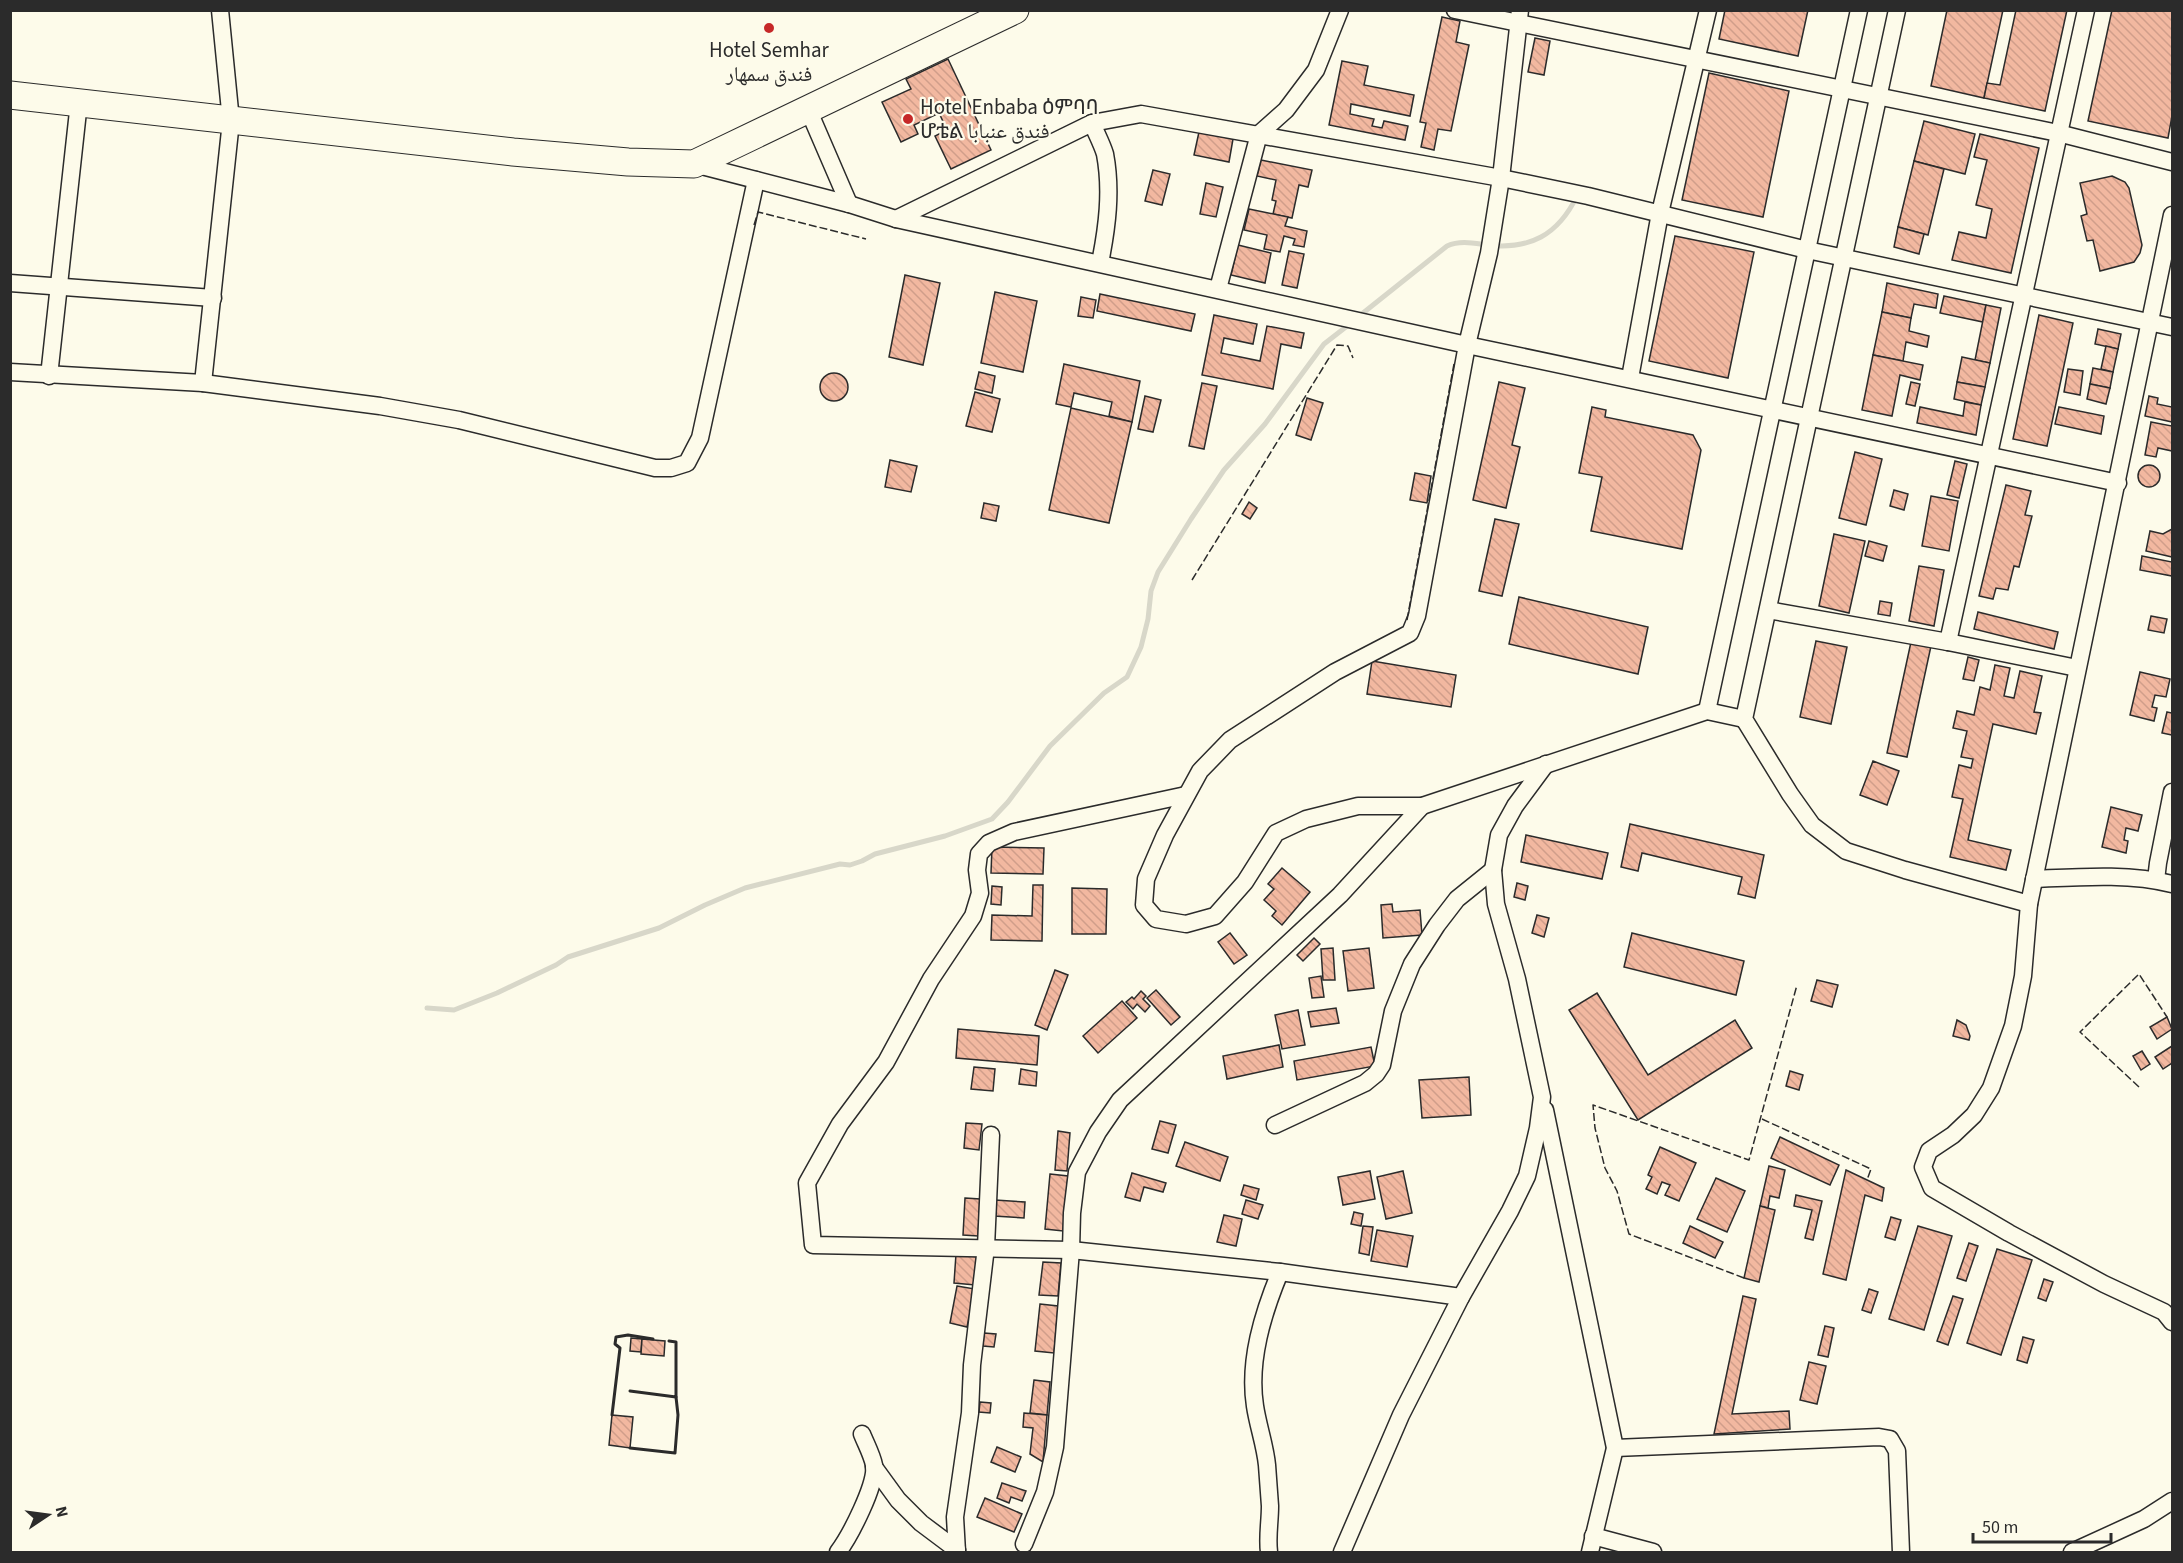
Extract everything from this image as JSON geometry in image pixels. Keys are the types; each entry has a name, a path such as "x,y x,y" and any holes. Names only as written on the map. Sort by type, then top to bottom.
{"highway":[{"path":"10,95 513,152 628,162 694,164 808,109 984,17 1015,10"}],"street":[{"path":"203,384 231,121 220,10"},
{"path":"1218,289 1259,134 1286,110 1316,70 1340,10"},
{"path":"1455,10 1519,17 1697,59 2058,134 2172,162"},
{"path":"1630,378 1660,213 1708,10"},
{"path":"1707,711 1859,10"},
{"path":"1897,10 1744,719 1812,825 1846,852 2029,904"},
{"path":"1948,642 2086,10"},
{"path":"1519,17 1501,178 1489,253 1467,345 1417,616 1410,633 1335,672 1230,740 1200,771 1165,835 1146,879 1144,905 1156,919 1186,924 1215,915 1245,882 1276,833 1306,819 1358,806 1422,806 1707,711 1744,719"},
{"path":"49,376 79,102"},
{"path":"808,109 849,204"},
{"path":"896,219 1092,123 1141,114 1501,178 1588,196 1807,250 2172,327"},
{"path":"1092,123 1104,153 1108,188 1107,228 1100,263"},
{"path":"694,164 849,204 896,219 1467,345 2118,483"},
{"path":"10,372 203,384 287,393 459,420 655,468 671,468 687,463 700,438 756,180"},
{"path":"2172,215 2029,904 2023,976 2013,1026 1991,1088 1974,1115 1953,1135 1929,1151 1923,1167 1932,1188 2104,1284 2164,1312 2172,1322"},
{"path":"10,283 213,298"},
{"path":"1768,610 2077,668"},
{"path":"1546,764 1515,806 1499,835 1493,870 1496,904 1517,979 1615,1448 1591,1544 1653,1552"},
{"path":"2034,879 2075,877 2164,882 2158,863 2172,792"},
{"path":"1186,795 1014,832 989,843 979,854 977,870 980,893 973,916 931,979 886,1062 840,1124 807,1183 813,1245 1071,1250 1280,1272 1461,1297"},
{"path":"1024,1544 1045,1492 1055,1447 1077,1173 1098,1132 1120,1100 1340,894 1422,806"},
{"path":"1275,1125 1365,1083 1376,1074 1382,1065 1393,1011 1412,964 1437,925 1457,900 1493,870"},
{"path":"1342,1552 1401,1415 1461,1297 1510,1211 1527,1176 1538,1128 1542,1097"},
{"path":"957,1551 955,1517 970,1413 972,1365 986,1248 991,1135"},
{"path":"1269,1552 1270,1508 1267,1462 1255,1405 1252,1376 1268,1301 1280,1272"},
{"path":"862,1434 874,1467 906,1508 957,1551"},
{"path":"1615,1448 1879,1437 1890,1439 1897,1451 1901,1552"},
{"path":"838,1552 853,1531 867,1495 874,1467"},
{"path":"2072,1552 2144,1519 2172,1501"}],"building":[{"path":"1725,10 1808,10 1798,56 1719,39"},
{"path":"1947,10 2003,10 1984,98 1931,86"},
{"path":"2016,10 2067,10 2045,111 1984,98 1987,83 2000,85"},
{"path":"2112,10 2172,11 2172,116 2168,138 2088,121"},
{"path":"1442,17 1460,21 1456,42 1469,45 1451,131 1438,129 1434,150 1421,147 1426,123 1420,122"},
{"path":"1535,38 1550,41 1544,75 1528,72"},
{"name":"Hotel Enbaba ዕምባባ ሆቴል فندق عنبابا","path":"948,59 991,150 951,169 935,136 947,130 939,113 914,125 918,134 901,142 882,102 911,89 906,79"},
{"path":"1342,61 1368,66 1364,85 1414,95 1410,116 1351,104 1350,114 1374,119 1372,126 1382,128 1384,121 1408,126 1405,140 1329,125"},
{"path":"1709,73 1789,91 1763,217 1682,200"},
{"path":"1924,121 1975,134 1965,174 1914,161"},
{"path":"1199,132 1233,139 1229,162 1194,155"},
{"path":"1980,134 2039,148 2011,273 1952,260 1959,232 1986,238 1992,209 1976,205 1987,160 1974,157"},
{"path":"1261,160 1312,170 1308,187 1299,185 1292,218 1273,214 1276,201 1272,200 1276,180 1257,176"},
{"path":"1914,161 1944,169 1928,235 1898,227"},
{"path":"1153,170 1170,174 1162,205 1145,201"},
{"path":"2112,176 2125,182 2129,188 2142,245 2134,262 2100,271 2093,240 2087,241 2081,216 2087,214 2080,183"},
{"path":"1206,183 1223,187 1216,217 1200,214"},
{"path":"1249,209 1288,217 1285,226 1307,231 1304,247 1293,245 1295,239 1284,236 1280,252 1264,249 1267,235 1244,230"},
{"path":"1898,227 1924,234 1919,254 1894,247"},
{"path":"1675,236 1754,252 1728,378 1649,361"},
{"path":"1238,245 1271,253 1265,283 1231,275"},
{"path":"1289,251 1304,254 1297,288 1282,285"},
{"path":"905,275 940,283 923,365 889,357"},
{"path":"1887,283 1938,294 1936,308 1914,304 1911,318 1882,312"},
{"path":"995,292 1037,301 1023,372 981,363"},
{"path":"1100,294 1195,314 1191,331 1097,311"},
{"path":"1944,296 1986,305 1983,322 1940,313"},
{"path":"1081,297 1096,300 1093,318 1078,316"},
{"path":"1986,305 2001,308 1990,363 1975,360"},
{"path":"1882,312 1911,318 1909,331 1929,336 1927,347 1906,342 1903,361 1873,355"},
{"path":"1214,315 1257,324 1253,344 1224,338 1221,353 1260,361 1267,326 1304,333 1301,348 1281,344 1273,389 1202,375"},
{"path":"2039,315 2073,323 2047,446 2013,439"},
{"path":"2098,329 2121,334 2118,349 2095,344"},
{"path":"2106,346 2118,349 2113,372 2101,369"},
{"path":"1873,355 1923,365 1920,380 1900,375 1892,416 1862,410"},
{"path":"1962,357 1990,363 1985,387 1957,382"},
{"path":"1064,364 1140,381 1132,422 1109,416 1112,402 1074,393 1071,407 1056,404"},
{"path":"2093,368 2113,372 2110,388 2090,384"},
{"path":"2068,369 2083,371 2080,395 2064,392"},
{"path":"979,372 995,376 992,393 975,389"},
{"path":"834,373 844,377 848,387 844,397 834,401 824,397 820,387 824,377"},
{"path":"1499,382 1525,388 1512,445 1520,447 1506,508 1473,500"},
{"path":"1911,382 1920,384 1915,406 1906,404"},
{"path":"1957,382 1985,387 1981,405 1954,399"},
{"path":"1202,383 1217,386 1204,449 1189,446"},
{"path":"2090,384 2110,388 2106,404 2087,399"},
{"path":"975,392 1000,399 992,432 966,426"},
{"path":"1145,396 1161,400 1153,432 1138,429"},
{"path":"2149,396 2158,398 2157,404 2172,407 2172,422 2145,416"},
{"path":"1307,398 1323,403 1311,440 1296,435"},
{"path":"1965,402 1981,405 1976,435 1917,423 1920,407 1963,416"},
{"path":"1592,407 1606,410 1605,417 1693,435 1701,450 1682,549 1591,531 1602,477 1579,473"},
{"path":"2059,407 2104,416 2101,434 2055,424"},
{"path":"1071,408 1132,422 1109,523 1049,510"},
{"path":"2151,422 2172,426 2172,451 2158,448 2156,457 2145,455"},
{"path":"1855,452 1882,459 1866,525 1839,518"},
{"path":"890,460 917,466 911,492 885,487"},
{"path":"1955,461 1967,464 1959,498 1947,495"},
{"path":"2149,465 2157,468 2160,476 2157,484 2149,487 2141,484 2138,476 2141,468"},
{"path":"1415,473 1431,476 1427,503 1410,500"},
{"path":"2006,485 2031,491 2025,515 2032,516 2019,567 2014,566 2008,590 1996,588 1993,599 1979,596"},
{"path":"1894,490 1908,494 1904,510 1890,506"},
{"path":"1931,496 1958,501 1949,551 1922,546"},
{"path":"1249,502 1257,508 1250,519 1242,514"},
{"path":"984,503 999,506 996,521 981,518"},
{"path":"1495,519 1519,524 1502,596 1479,591"},
{"path":"2172,529 2172,557 2146,551 2150,531 2163,534"},
{"path":"1834,534 1865,541 1849,613 1819,606"},
{"path":"1869,541 1887,546 1883,561 1865,556"},
{"path":"2142,556 2172,562 2172,576 2140,570"},
{"path":"1919,566 1944,570 1934,626 1909,621"},
{"path":"1519,597 1648,627 1638,674 1509,644"},
{"path":"1880,601 1892,603 1890,616 1878,614"},
{"path":"1978,612 2058,632 2054,649 1974,629"},
{"path":"2151,616 2167,619 2164,633 2148,630"},
{"path":"1816,641 1847,647 1831,724 1800,717"},
{"path":"1911,642 1931,646 1907,757 1887,753"},
{"path":"1968,657 1979,660 1974,681 1963,679"},
{"path":"1372,661 1456,675 1451,707 1367,694"},
{"path":"1995,665 2010,668 2004,696 2014,698 2020,671 2042,676 2034,712 2041,713 2036,734 1993,724 1968,840 2011,850 2006,870 1950,857 1963,799 1952,797 1959,765 1971,768 1973,759 1961,757 1967,731 1953,728 1957,711 1974,715 1980,687 1990,690"},
{"path":"2140,672 2170,679 2166,697 2155,695 2152,707 2157,708 2154,721 2130,715"},
{"path":"2167,712 2172,713 2172,735 2162,733"},
{"path":"1873,761 1899,771 1887,805 1860,795"},
{"path":"2111,807 2142,815 2138,831 2126,828 2124,840 2128,841 2126,853 2102,847"},
{"path":"1630,824 1764,855 1755,898 1738,894 1742,877 1642,853 1638,871 1621,867"},
{"path":"1526,835 1608,853 1602,879 1521,862"},
{"path":"992,847 1044,848 1043,874 991,873"},
{"path":"1282,868 1310,892 1282,925 1272,916 1276,911 1264,900 1274,889 1268,884"},
{"path":"1517,883 1528,886 1525,900 1514,897"},
{"path":"1033,885 1043,885 1042,941 991,940 992,915 1032,916"},
{"path":"992,886 1002,887 1001,905 991,904"},
{"path":"1072,888 1107,889 1106,934 1072,934"},
{"path":"1392,904 1393,912 1420,910 1422,935 1383,938 1381,905"},
{"path":"1537,915 1549,918 1544,937 1532,933"},
{"path":"1230,933 1247,955 1234,964 1218,942"},
{"path":"1632,933 1744,961 1736,995 1624,967"},
{"path":"1314,938 1320,944 1303,961 1297,955"},
{"path":"1333,948 1335,980 1323,980 1321,949"},
{"path":"1369,948 1374,988 1348,991 1343,951"},
{"path":"1055,970 1068,975 1047,1030 1035,1025"},
{"path":"1321,976 1324,997 1312,998 1309,978"},
{"path":"1817,980 1838,985 1832,1007 1811,1001"},
{"path":"1156,990 1180,1017 1171,1025 1147,998"},
{"path":"1141,991 1146,996 1143,999 1150,1006 1145,1012 1137,1004 1133,1009 1126,1002 1132,997 1134,999"},
{"path":"1597,993 1648,1075 1735,1020 1752,1048 1638,1120 1569,1010"},
{"path":"1122,1001 1137,1018 1098,1053 1083,1036"},
{"path":"1336,1008 1339,1023 1311,1027 1308,1012"},
{"path":"1298,1010 1305,1045 1282,1049 1275,1015"},
{"path":"2167,1017 2172,1029 2157,1039 2150,1027"},
{"path":"1957,1020 1966,1025 1969,1040 1953,1036"},
{"path":"958,1029 1039,1036 1037,1065 956,1058"},
{"path":"1279,1045 1283,1067 1227,1079 1223,1056"},
{"path":"2172,1046 2172,1063 2163,1069 2155,1057"},
{"path":"1371,1047 1375,1066 1297,1080 1294,1061"},
{"path":"2142,1051 2150,1064 2141,1070 2133,1056"},
{"path":"974,1067 995,1069 993,1091 971,1089"},
{"path":"1021,1069 1037,1072 1036,1086 1019,1084"},
{"path":"1790,1071 1803,1075 1799,1090 1786,1086"},
{"path":"1469,1077 1471,1115 1422,1118 1419,1080"},
{"path":"1160,1121 1176,1125 1168,1153 1152,1149"},
{"path":"966,1123 982,1124 979,1150 964,1148"},
{"path":"1058,1131 1070,1133 1067,1171 1055,1170"},
{"path":"1780,1137 1839,1165 1830,1185 1771,1158"},
{"path":"1185,1142 1228,1157 1220,1181 1176,1166"},
{"path":"1660,1147 1696,1163 1679,1201 1665,1195 1670,1185 1662,1182 1657,1194 1646,1189 1652,1177 1648,1175"},
{"path":"1769,1166 1785,1170 1779,1198 1770,1196 1768,1208 1760,1206"},
{"path":"1846,1170 1884,1188 1882,1201 1865,1195 1846,1280 1823,1274"},
{"path":"1370,1171 1375,1199 1343,1205 1338,1177"},
{"path":"1403,1171 1412,1213 1386,1219 1377,1177"},
{"path":"1132,1173 1166,1183 1163,1192 1144,1187 1140,1201 1125,1197"},
{"path":"1050,1174 1068,1176 1063,1231 1045,1229"},
{"path":"1716,1178 1745,1191 1727,1232 1697,1219"},
{"path":"1244,1185 1259,1189 1256,1200 1241,1195"},
{"path":"1796,1195 1822,1201 1813,1240 1805,1238 1812,1210 1794,1206"},
{"path":"965,1198 980,1199 978,1236 963,1235"},
{"path":"995,1200 1025,1202 1024,1218 994,1216"},
{"path":"1246,1200 1263,1205 1258,1219 1242,1214"},
{"path":"1760,1206 1775,1210 1759,1282 1744,1278"},
{"path":"1354,1212 1363,1214 1361,1226 1351,1224"},
{"path":"1224,1215 1242,1219 1236,1246 1217,1242"},
{"path":"1891,1217 1901,1220 1895,1240 1885,1237"},
{"path":"1363,1226 1373,1227 1369,1255 1359,1253"},
{"path":"1690,1226 1723,1242 1715,1258 1683,1243"},
{"path":"1918,1226 1952,1236 1924,1330 1889,1319"},
{"path":"1377,1230 1413,1236 1407,1267 1371,1261"},
{"path":"1969,1243 1978,1246 1966,1281 1957,1278"},
{"path":"1997,1249 2032,1260 2001,1355 1967,1343"},
{"path":"956,1254 978,1257 975,1285 954,1283"},
{"path":"1043,1262 1061,1263 1058,1296 1039,1295"},
{"path":"2044,1279 2053,1282 2046,1301 2038,1298"},
{"path":"957,1286 975,1289 967,1327 950,1323"},
{"path":"1869,1289 1878,1292 1871,1313 1862,1310"},
{"path":"1743,1296 1756,1299 1732,1414 1789,1411 1790,1429 1714,1434"},
{"path":"1953,1296 1963,1299 1948,1345 1937,1341"},
{"path":"1040,1304 1058,1306 1054,1353 1035,1351"},
{"path":"1825,1326 1834,1328 1828,1357 1818,1355"},
{"path":"984,1333 996,1334 994,1347 983,1346"},
{"path":"2023,1337 2034,1340 2027,1363 2017,1360"},
{"path":"631,1338 642,1339 641,1352 630,1351"},
{"path":"642,1339 665,1341 664,1356 641,1354"},
{"path":"1809,1362 1826,1366 1817,1404 1800,1400"},
{"path":"1034,1380 1050,1382 1047,1415 1030,1413"},
{"path":"980,1402 991,1403 990,1413 979,1412"},
{"path":"1024,1413 1047,1415 1043,1462 1030,1454 1033,1428 1023,1427"},
{"path":"612,1415 633,1417 630,1448 609,1445"},
{"path":"997,1447 1021,1457 1015,1472 991,1462"},
{"path":"1002,1483 1026,1491 1022,1501 1011,1497 1009,1503 997,1498"},
{"path":"985,1498 1022,1514 1014,1532 977,1517"}],"waterway":[{"path":"1358,317 1447,246 1462,243 1502,246 1529,242 1552,230 1561,221 1577,196"},
{"path":"427,1008 454,1010 497,993 568,957 659,928 745,888 840,864 850,865 875,854 945,836 992,819 1008,802 1050,746 1104,693 1127,677 1141,647 1148,619 1151,591 1158,572 1191,519 1224,470 1265,424 1324,344 1351,323"}],"fence":[{"path":"754,225 758,212 866,239"},
{"path":"1192,580 1337,345 1348,346 1353,358"},
{"path":"1407,620 1454,364"},
{"path":"2139,1087 2080,1032 2139,974 2167,1017"},
{"path":"1744,1278 1629,1234 1617,1191 1605,1168 1595,1128 1593,1105 1749,1160 1797,985"},
{"path":"1762,1119 1871,1169 1867,1180"}],"wall":[{"path":"612,1415 620,1348 615,1344 616,1337 628,1335 653,1339"},
{"path":"630,1391 676,1397 676,1342 669,1341"},
{"path":"630,1448 675,1453 678,1415 676,1397"}],"place":[{"name":"Hotel Semhar فندق سمهار","path":"769,28"},
{"name":"Hotel Enbaba ዕምባባ ሆቴል فندق عنبابا","path":"908,119"}]}
